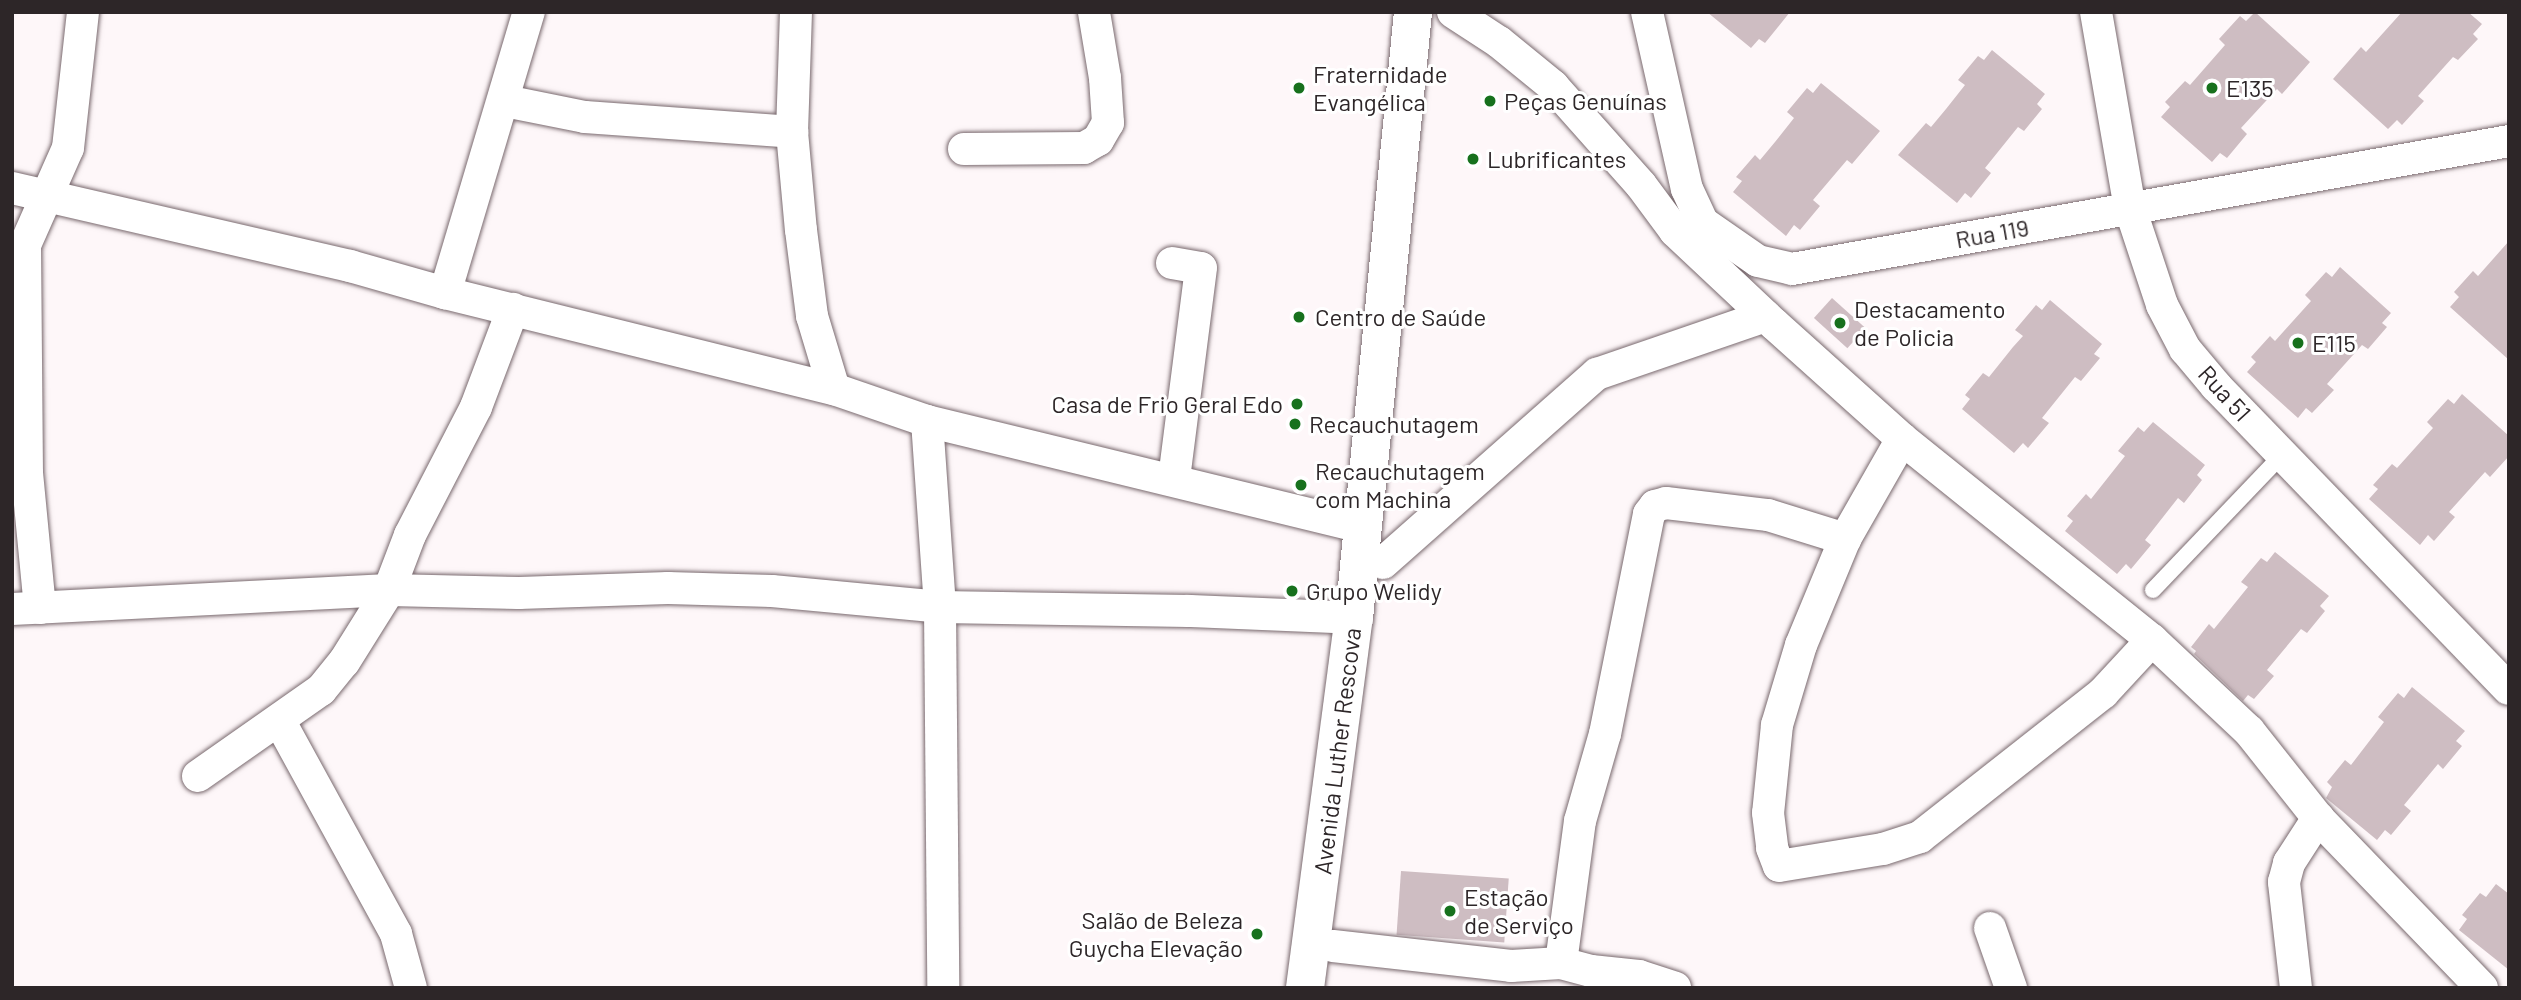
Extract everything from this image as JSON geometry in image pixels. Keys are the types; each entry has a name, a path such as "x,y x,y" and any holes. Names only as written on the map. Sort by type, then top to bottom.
{"main road":[{"name":"Avenida Luther Rescova","path":"1305,988 1354,618 1413,12"},
{"name":"Avenida Luther Rescova","path":"1326,988 1383,563 1432,12"}],"street":[{"path":"83,12 68,148 25,244 26,609 389,590 519,593 668,588 772,591 940,607 1176,611 1354,618"},
{"path":"445,293 505,101 529,12"},
{"path":"796,12 792,132 812,316 834,389"},
{"path":"964,149 1084,148 1098,140 1108,123 1105,78 1094,12"},
{"path":"1453,12 1499,42 1553,86 1632,175 1675,231 1765,316 1902,439 2152,640 2249,731 2318,818 2482,988"},
{"name":"Rua 119","path":"1647,12 1686,189 1703,223 1758,261 1793,269 2509,141"},
{"name":"Rua 51","path":"2096,12 2130,208 2162,305 2185,349 2282,455 2509,689"},
{"path":"505,101 584,117 792,132"},
{"path":"12,188 350,266 445,293 834,389 927,421 1363,527"},
{"path":"1172,262 1201,268 1174,480"},
{"path":"198,776 321,690 344,662 389,590 410,535 477,407 513,309"},
{"path":"1383,563 1597,374 1765,316"},
{"path":"927,421 940,607 943,988"},
{"path":"1902,439 1845,539 1801,645 1777,725 1768,813 1772,848 1779,866 1883,849 1920,837 2103,693 2152,640"},
{"path":"1561,963 1580,821 1605,734 1649,514 1655,506 1666,503 1768,515 1845,539"},
{"path":"279,720 397,934 411,988"},
{"path":"2296,988 2284,882 2289,863 2318,818"},
{"path":"1990,928 2011,988"},
{"path":"1332,946 1511,966 1561,963 1591,971 1639,976 1675,988"}],"lane":[{"path":"2154,590 2282,455"}],"building":[{"path":"1707,12 1790,12 1765,43 1759,39 1751,48"},
{"name":"E135","path":"2255,12 2310,62 2282,94 2277,89 2241,128 2247,134 2227,158 2220,153 2212,162 2161,117 2170,107 2165,102 2185,81 2190,85 2225,45 2219,39 2240,16 2246,21"},
{"path":"2402,12 2468,12 2482,24 2473,34 2478,39 2458,60 2453,57 2418,96 2424,101 2402,125 2397,120 2388,129 2333,79 2361,47 2366,52"},
{"path":"1992,50 2045,94 2037,104 2042,109 2024,131 2018,127 1985,168 1991,173 1971,198 1965,193 1957,203 1898,155 1926,123 1931,127 1946,109 1965,85 1958,80 1978,56 1984,60"},
{"path":"1821,83 1880,131 1852,164 1847,160 1813,200 1820,206 1800,230 1794,225 1786,236 1733,192 1742,181 1736,177 1755,155 1760,160 1775,142 1794,118 1787,112 1807,88 1813,93"},
{"path":"2509,241 2509,360 2450,307 2459,297 2454,292 2473,271 2478,276"},
{"name":"E115","path":"2340,267 2391,313 2382,323 2387,327 2368,349 2362,345 2327,384 2334,390 2312,413 2306,408 2298,418 2247,372 2256,362 2251,357 2270,336 2275,341 2311,301 2305,295 2326,272 2332,277"},
{"name":"Destacamento de Policia","path":"1832,298 1865,328 1847,348 1814,318"},
{"path":"2050,300 2102,344 2094,354 2100,358 2081,381 2075,377 2042,418 2049,423 2028,448 2023,443 2014,453 1962,409 1970,399 1965,395 1983,373 1989,377 2023,336 2015,330 2036,305 2042,310"},
{"path":"2462,394 2509,436 2509,456 2490,477 2485,472 2449,512 2455,517 2434,541 2428,535 2420,545 2369,499 2378,489 2373,485 2392,464 2397,468 2433,428 2427,422 2448,399 2454,404"},
{"path":"2153,422 2205,465 2197,475 2202,480 2184,503 2178,498 2145,540 2151,545 2131,569 2126,564 2117,574 2065,531 2073,521 2067,516 2086,494 2091,499 2125,456 2118,451 2138,427 2144,432"},
{"path":"2275,552 2329,596 2320,606 2325,611 2307,633 2301,629 2267,670 2274,676 2254,699 2248,695 2243,701 2194,654 2196,651 2191,647 2209,624 2214,629 2248,587 2241,582 2261,558 2267,562"},
{"path":"2412,687 2465,731 2456,741 2462,746 2443,769 2438,764 2404,805 2411,811 2391,835 2385,830 2377,840 2326,798 2332,787 2327,782 2345,760 2351,765 2384,722 2378,717 2398,693 2404,698"},
{"name":"Estação de Serviço","path":"1401,871 1509,879 1504,942 1397,935"},
{"path":"2496,884 2509,894 2509,970 2459,930 2467,919 2462,915 2480,893 2486,897"}],"place":[{"name":"Fraternidade Evangélica","path":"1299,88"},
{"name":"E135","path":"2212,88"},
{"name":"Peças Genuínas","path":"1490,101"},
{"name":"Lubrificantes","path":"1473,159"},
{"name":"Centro de Saúde","path":"1299,317"},
{"name":"Destacamento de Policia","path":"1840,323"},
{"name":"E115","path":"2298,343"},
{"name":"Casa de Frio Geral Edo","path":"1297,404"},
{"name":"Recauchutagem","path":"1295,424"},
{"name":"Recauchutagem com Machina","path":"1301,485"},
{"name":"Grupo Welidy","path":"1292,591"},
{"name":"Estação de Serviço","path":"1450,911"},
{"name":"Salão de Beleza Guycha Elevação","path":"1257,934"}]}
